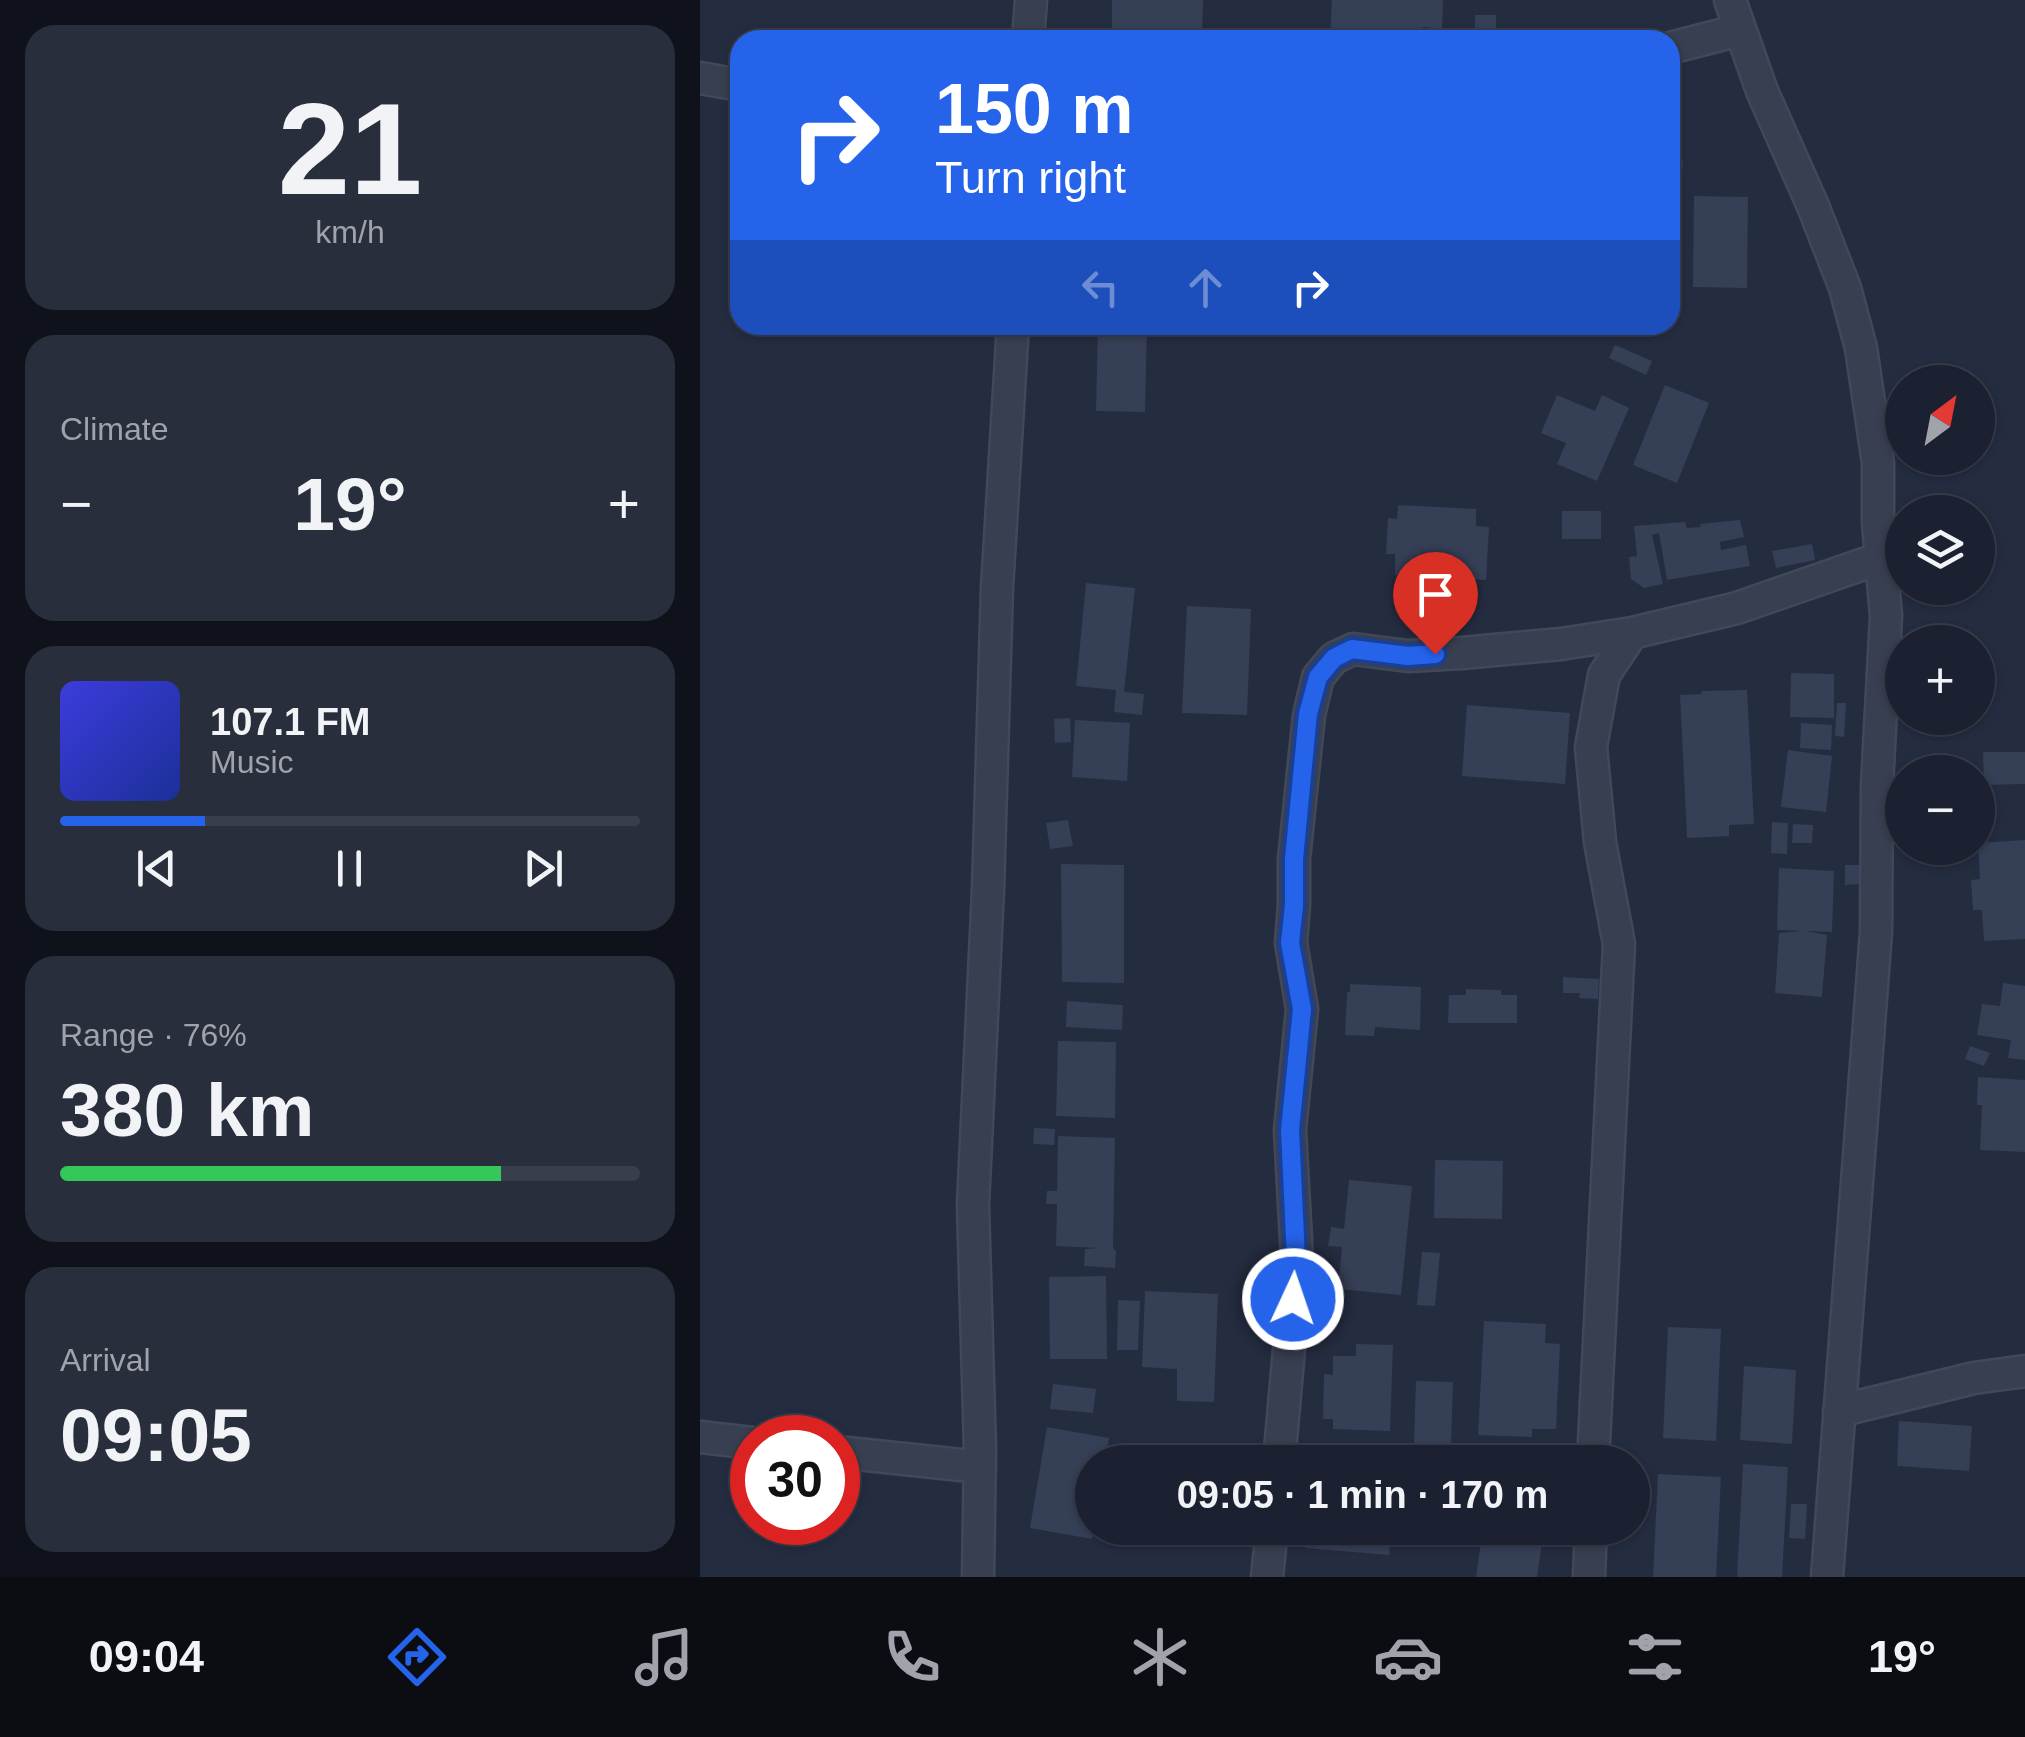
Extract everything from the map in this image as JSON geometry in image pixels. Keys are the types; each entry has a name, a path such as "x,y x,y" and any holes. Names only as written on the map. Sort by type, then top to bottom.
{"street":[{"path":"1029,30 1031,0"},
{"path":"1730,0 1762,91 1814,206 1838,271 1862,348 1878,463 1878,523 1886,616 1877,785 1876,932 1827,1577"},
{"path":"1680,45 1740,30"},
{"path":"700,78 730,83"},
{"path":"978,1577 980,1467 973,1205 1012,335"},
{"path":"1280,1445 1296,1259 1290,1130 1302,1009 1290,943 1294,859 1308,714 1318,677 1334,658 1352,649 1408,656 1462,653 1561,644 1632,632 1738,608 1881,558"},
{"path":"1594,1445 1619,944 1600,842 1590,747 1604,675 1632,632"},
{"path":"1840,1411 1974,1378 2025,1371"},
{"path":"700,1438 730,1441"},
{"path":"860,1454 980,1467"},
{"path":"1268,1577 1271,1545"},
{"path":"1588,1577 1589,1545"}],"building":[{"path":"1112,0 1203,0 1202,30 1112,30"},
{"path":"1332,0 1443,0 1442,29 1330,30"},
{"path":"1475,15 1496,15 1496,30 1475,30"},
{"path":"1680,160 1683,160 1680,207"},
{"path":"1694,196 1748,197 1747,288 1693,287"},
{"path":"1098,335 1147,335 1145,412 1096,411"},
{"path":"1615,345 1652,361 1646,375 1609,358"},
{"path":"1665,385 1709,403 1677,483 1633,465"},
{"path":"1557,395 1595,411 1602,395 1629,408 1597,481 1557,464 1566,443 1541,433"},
{"path":"1398,505 1476,509 1476,526 1489,527 1486,580 1395,575 1395,554 1386,554 1388,518 1397,519"},
{"path":"1562,511 1601,511 1601,539 1562,539"},
{"path":"1740,520 1744,537 1720,542 1721,550 1746,545 1750,566 1667,580 1659,533 1652,535 1663,584 1644,588 1631,579 1629,557 1637,556 1634,526 1685,522 1687,528"},
{"path":"1812,544 1815,560 1776,568 1772,551"},
{"path":"1086,583 1135,588 1124,692 1144,694 1142,715 1114,712 1116,690 1076,686"},
{"path":"1187,606 1251,609 1247,715 1182,713"},
{"path":"1791,673 1834,674 1834,718 1790,717"},
{"path":"1747,690 1754,824 1729,825 1729,836 1687,838 1680,695"},
{"path":"1837,703 1846,703 1844,737 1835,736"},
{"path":"1467,705 1570,713 1565,784 1462,776"},
{"path":"1070,718 1071,742 1055,743 1054,719"},
{"path":"1075,720 1130,723 1127,781 1072,777"},
{"path":"1801,723 1832,725 1831,750 1800,748"},
{"path":"1788,750 1832,756 1826,812 1781,807"},
{"path":"2025,752 2025,784 1995,785 1995,755 1983,755"},
{"path":"1068,820 1073,846 1050,849 1046,823"},
{"path":"1772,822 1788,823 1787,854 1771,853"},
{"path":"1793,824 1813,825 1812,843 1792,843"},
{"path":"2025,840 2025,939 1984,941 1982,910 1973,910 1971,880 1980,879 1979,865 1995,865 1995,842"},
{"path":"1061,864 1124,865 1124,983 1062,982"},
{"path":"1845,865 1861,865 1861,884 1845,885"},
{"path":"1779,868 1834,871 1832,932 1806,931 1827,935 1822,997 1775,993 1779,933 1801,931 1777,930"},
{"path":"1563,977 1599,979 1598,999 1563,993"},
{"path":"2003,983 2025,986 2025,1060 2008,1058 2011,1040 1977,1035 1982,1004 2000,1006"},
{"path":"1350,984 1421,987 1420,1030 1375,1027 1374,1036 1345,1035"},
{"path":"1466,989 1501,990 1501,995 1517,995 1517,1023 1448,1023 1449,995 1466,995"},
{"path":"1067,1001 1123,1005 1122,1030 1066,1027"},
{"path":"1058,1041 1116,1042 1115,1118 1056,1116"},
{"path":"1970,1046 1990,1053 1984,1066 1965,1059"},
{"path":"1978,1077 2025,1080 2025,1152 1980,1150 1982,1105 1977,1105"},
{"path":"1034,1128 1055,1129 1054,1145 1033,1144"},
{"path":"1058,1136 1115,1138 1115,1268 1084,1266 1085,1249 1099,1248 1056,1246 1057,1204 1046,1204 1047,1191 1057,1191"},
{"path":"1435,1160 1503,1161 1502,1219 1434,1218"},
{"path":"1349,1180 1412,1186 1401,1295 1338,1289 1342,1247 1328,1246 1331,1227 1344,1229"},
{"path":"1422,1252 1440,1253 1435,1306 1417,1305"},
{"path":"1106,1276 1107,1359 1050,1359 1049,1277"},
{"path":"1145,1291 1218,1294 1214,1402 1177,1401 1177,1369 1142,1367"},
{"path":"1118,1300 1140,1301 1138,1350 1117,1350"},
{"path":"1484,1321 1546,1324 1545,1343 1560,1344 1556,1429 1532,1429 1532,1437 1478,1435"},
{"path":"1668,1327 1721,1329 1716,1441 1663,1438"},
{"path":"1356,1344 1393,1345 1390,1431 1333,1429 1333,1419 1323,1419 1324,1374 1333,1375 1333,1356 1356,1356"},
{"path":"1744,1366 1796,1370 1792,1444 1740,1440"},
{"path":"1416,1381 1453,1382 1451,1445 1414,1443"},
{"path":"1053,1384 1096,1389 1093,1413 1050,1409"},
{"path":"1899,1421 1972,1426 1969,1471 1897,1466"},
{"path":"1047,1427 1109,1438 1108,1445 1075,1445 1075,1536 1030,1528"},
{"path":"1743,1464 1788,1467 1782,1577 1737,1577"},
{"path":"1658,1474 1721,1477 1716,1577 1653,1577"},
{"path":"1791,1504 1807,1504 1805,1539 1789,1538"},
{"path":"1306,1545 1390,1545 1389,1555 1306,1548"},
{"path":"1481,1545 1542,1545 1537,1577 1476,1577"}],"route":[{"path":"1293,1299 1296,1259 1290,1130 1302,1009 1290,943 1308,714 1318,677 1334,658 1352,649 1408,656 1435,654"}]}
